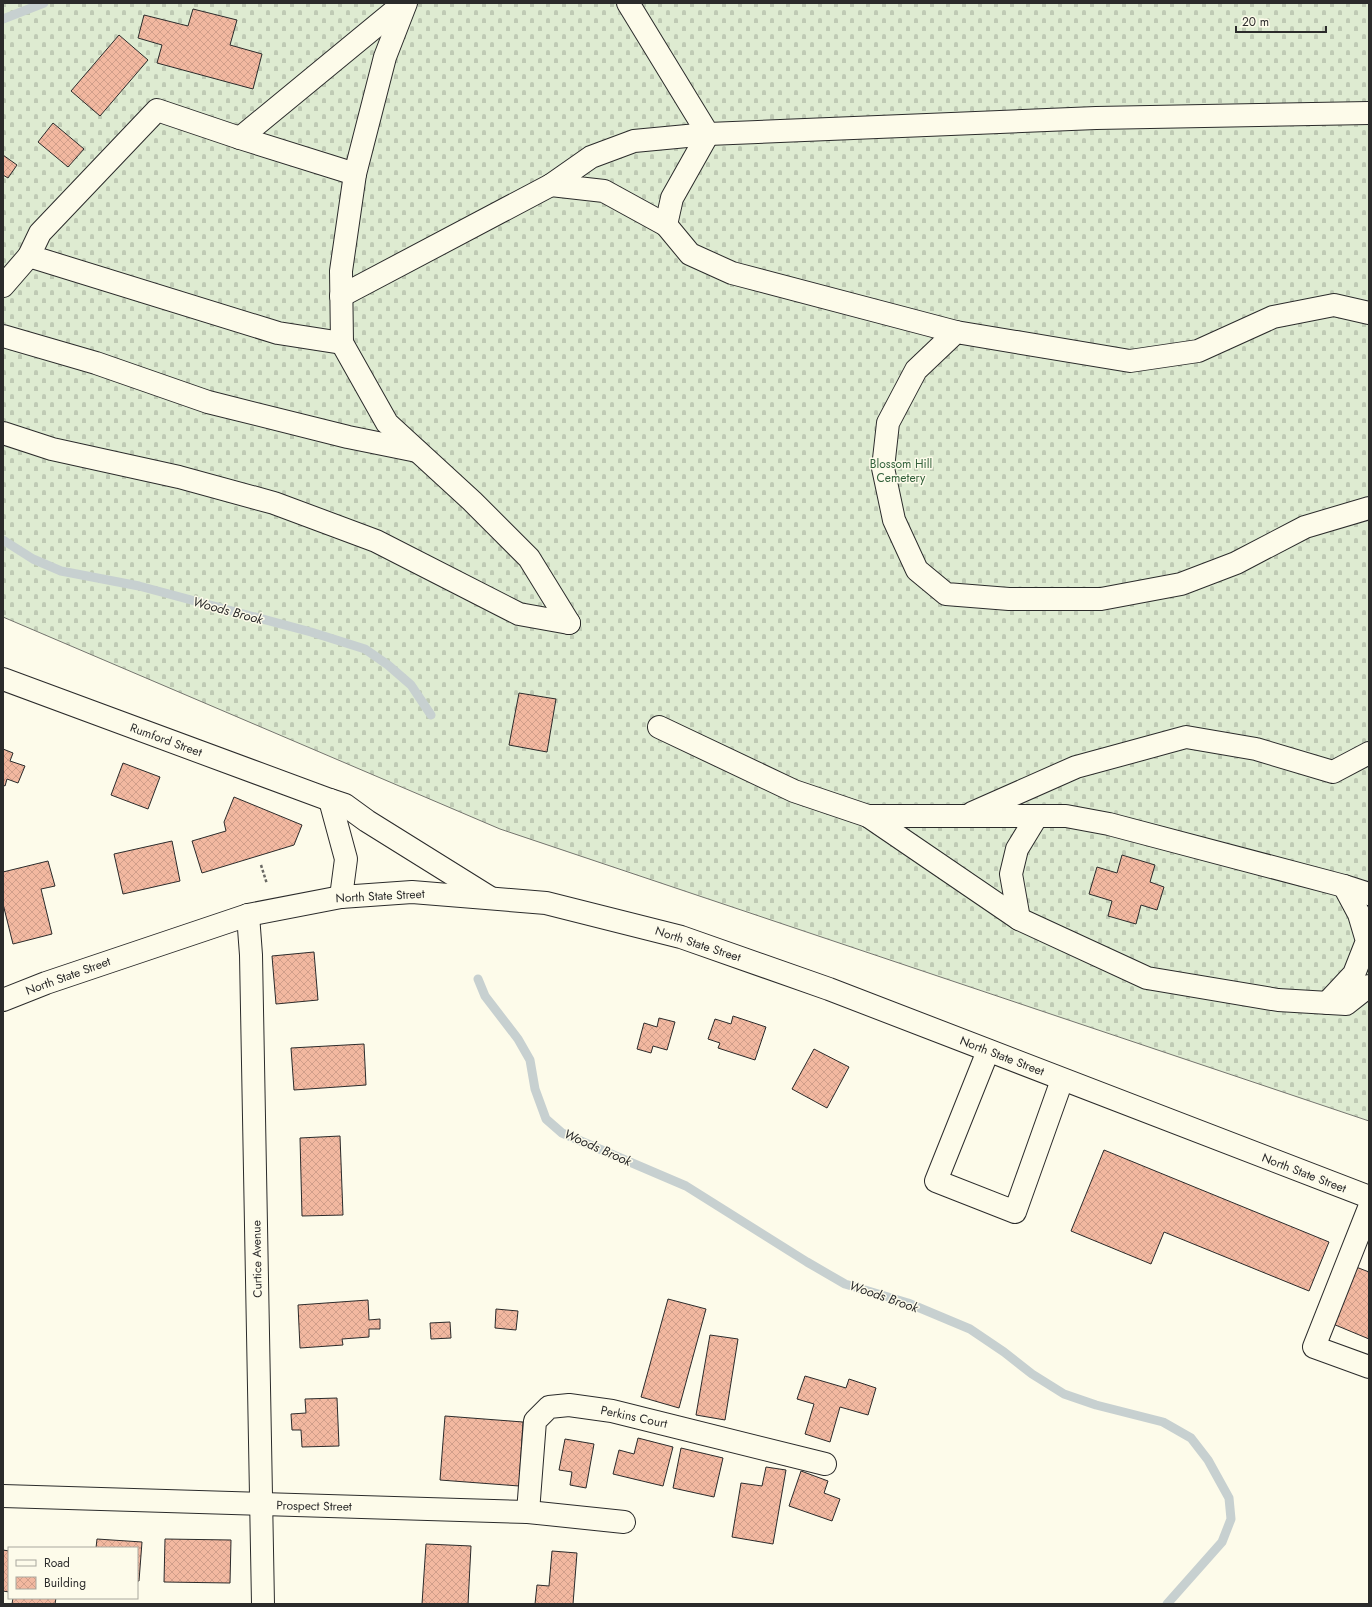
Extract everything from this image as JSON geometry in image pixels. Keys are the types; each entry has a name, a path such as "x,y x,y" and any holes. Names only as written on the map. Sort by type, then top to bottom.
{"street":[{"path":"240,138 405,3"},
{"path":"3,433 52,449 179,477 274,503 376,541 519,614 569,624 529,558 472,501 387,423 342,343 341,271 355,174 385,57 405,3"},
{"path":"628,3 708,134"},
{"path":"3,286 29,256 40,233 158,110 240,138 355,174"},
{"path":"341,296 551,184 591,157 634,141 708,134 1096,118 1369,113"},
{"path":"666,225 672,198 708,134"},
{"path":"551,184 604,191 666,225 690,254 732,273 956,332 1130,361 1198,351 1273,318 1334,305 1369,313"},
{"path":"29,256 278,333 342,343"},
{"path":"956,332 916,370 909,383 888,423 884,468 894,520 917,570 946,594 1009,599 1101,598 1181,584 1236,563 1305,527 1369,508"},
{"path":"3,336 96,363 208,402 348,437 417,451"},
{"name":"Rumford Street","path":"3,679 345,805 367,821 489,898"},
{"path":"659,727 794,791 868,816 1019,920 1148,978 1278,1000 1369,1006"},
{"path":"965,816 1076,767 1186,737 1256,749 1333,772 1369,752"},
{"path":"330,800 346,859 341,897"},
{"path":"868,816 1066,816 1109,824 1344,886 1369,894"},
{"path":"1019,920 1011,874 1017,849 1037,816"},
{"path":"1336,1004 1354,974 1367,941 1360,914 1344,886"},
{"name":"North State Street","path":"3,1000 46,983 248,915 341,897 412,892 546,903 681,937 829,989 1369,1197"},
{"name":"Curtice Avenue","path":"248,915 251,955 263,1604"},
{"path":"1336,1004 1369,986"},
{"path":"988,1051 936,1181 1015,1212 1062,1080"},
{"path":"1369,1208 1314,1347 1369,1367"},
{"name":"Perkins Court","path":"528,1512 535,1421 549,1407 569,1404 612,1412 825,1464"},
{"name":"Prospect Street","path":"3,1496 528,1512 624,1522"}],"path":[{"path":"261,865 267,887"}],"green space":[{"name":"Blossom Hill Cemetery","path":"3,3 1369,3 1369,1121 500,829 3,617"}],"building":[{"path":"193,9 237,20 230,45 262,54 253,89 157,63 162,45 138,38 144,15 188,26"},
{"path":"119,35 148,60 100,116 71,91"},
{"path":"53,123 84,149 68,167 38,142"},
{"path":"3,155 17,165 8,178 3,175"},
{"path":"519,693 556,699 547,752 509,745"},
{"path":"3,749 13,753 10,761 25,766 18,783 7,779 5,786 3,785"},
{"path":"123,763 160,777 148,809 111,795"},
{"path":"234,797 302,825 294,845 202,873 192,841 226,831 224,822"},
{"path":"172,841 180,881 123,894 114,854"},
{"path":"1122,855 1155,865 1150,882 1164,887 1157,910 1141,905 1136,924 1108,916 1112,901 1089,894 1097,867 1117,873"},
{"path":"48,861 55,886 41,889 52,934 13,944 3,904 3,872"},
{"path":"314,952 318,1000 276,1004 272,956"},
{"path":"733,1016 766,1027 755,1060 718,1048 720,1043 708,1039 715,1019 731,1024"},
{"path":"659,1018 675,1022 667,1050 653,1046 651,1053 637,1049 644,1023 657,1027"},
{"path":"364,1044 366,1085 294,1090 291,1048"},
{"path":"814,1049 849,1067 827,1108 792,1089"},
{"path":"340,1136 343,1215 302,1216 300,1138"},
{"path":"1104,1150 1329,1242 1309,1291 1164,1232 1151,1264 1071,1231"},
{"path":"1356,1267 1369,1272 1369,1339 1333,1324"},
{"path":"668,1299 706,1309 679,1408 641,1397"},
{"path":"368,1300 369,1320 380,1319 380,1329 369,1329 369,1337 342,1339 343,1345 300,1348 298,1305"},
{"path":"496,1309 518,1311 516,1330 495,1328"},
{"path":"450,1322 451,1338 431,1339 430,1323"},
{"path":"710,1335 738,1339 725,1420 696,1415"},
{"path":"805,1376 846,1388 849,1379 876,1388 868,1415 840,1407 830,1442 805,1434 814,1404 797,1399"},
{"path":"337,1398 339,1446 302,1447 301,1430 292,1430 291,1414 306,1413 305,1399"},
{"path":"445,1416 523,1422 519,1486 440,1480"},
{"path":"638,1438 673,1447 663,1486 613,1474 619,1450 634,1454"},
{"path":"565,1439 594,1444 586,1488 570,1485 572,1472 559,1470"},
{"path":"681,1448 723,1458 714,1497 673,1488"},
{"path":"766,1467 786,1470 773,1544 732,1537 741,1483 762,1486"},
{"path":"801,1471 828,1481 824,1493 840,1499 832,1521 789,1506"},
{"path":"97,1539 142,1542 139,1581 138,1547 96,1547"},
{"path":"165,1539 231,1540 230,1583 164,1582"},
{"path":"426,1544 471,1546 468,1604 422,1604"},
{"path":"3,1550 8,1551 8,1592 3,1591"},
{"path":"552,1551 577,1553 573,1604 535,1604 537,1585 549,1586"},
{"path":"13,1599 56,1599 55,1604 12,1604"}],"waterway":[{"name":"Woods Brook","path":"3,19 44,3"},
{"name":"Woods Brook","path":"3,540 33,559 61,571 139,586 311,632 365,649 388,665 411,685 431,715"},
{"name":"Woods Brook","path":"478,979 485,996 518,1039 530,1060 535,1089 546,1119 562,1133 686,1186 807,1262 845,1284 908,1303 970,1329 1004,1352 1032,1374 1064,1394 1096,1405 1163,1422 1191,1438 1208,1460 1229,1498 1231,1519 1222,1542 1167,1604"}]}
